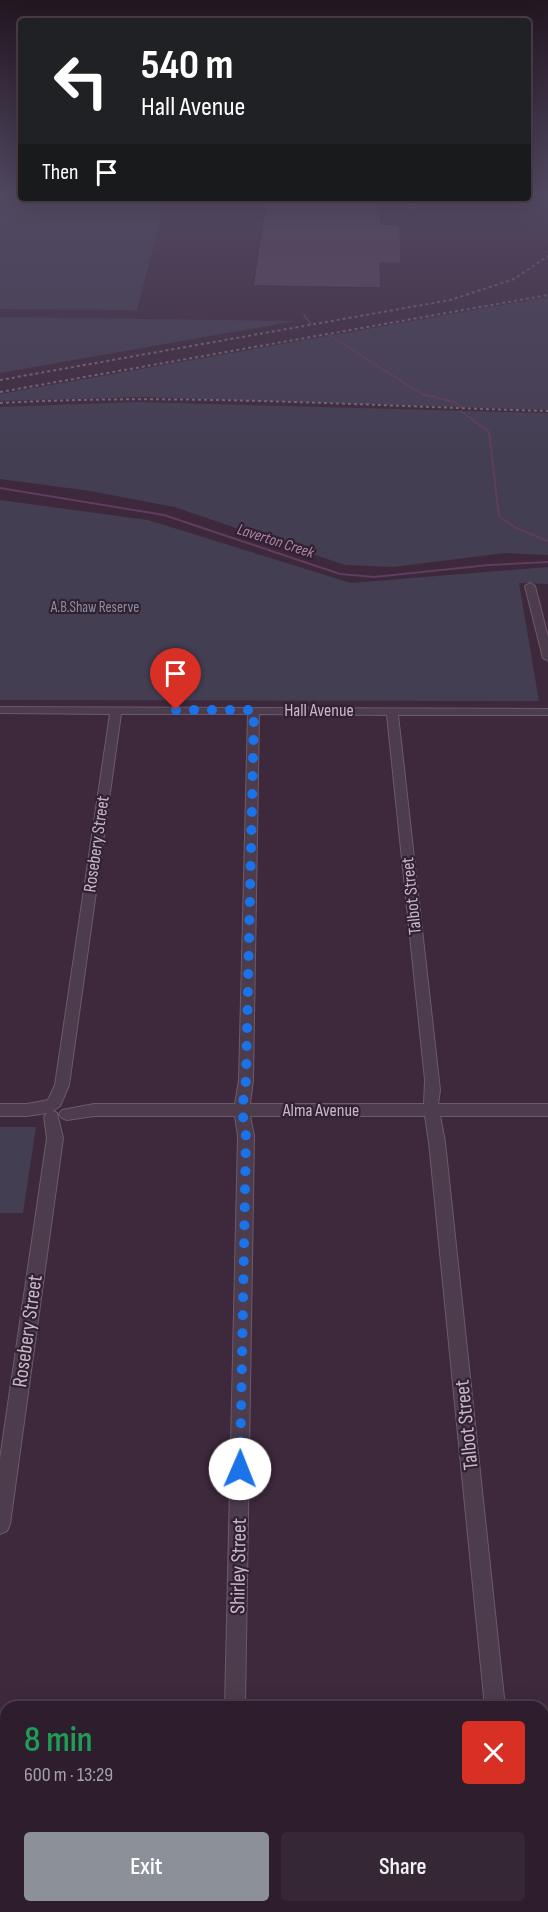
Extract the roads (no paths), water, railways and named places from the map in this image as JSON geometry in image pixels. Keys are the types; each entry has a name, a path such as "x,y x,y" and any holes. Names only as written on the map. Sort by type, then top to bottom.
{"street":[{"path":"530,586 548,658"},
{"name":"Hall Avenue","path":"0,710 548,710"},
{"name":"Rosebery Street","path":"0,1524 116,710"},
{"name":"Shirley Street","path":"235,1701 254,710"},
{"name":"Talbot Street","path":"392,710 494,1701"},
{"name":"Alma Avenue","path":"0,1110 548,1110"}],"waterway":[{"path":"304,315 311,324"},
{"path":"329,335 422,394 455,402 461,407"},
{"path":"461,411 489,432 499,516 514,527 548,541"},
{"name":"Laverton Creek","path":"0,488 164,515 340,574 374,577 489,565 548,562"}],"railway":[{"path":"0,380 450,300 504,282"},
{"path":"0,392 548,295"},
{"path":"0,403 137,399 274,401 548,411"}],"park label":[{"name":"A.B.Shaw Reserve","path":"95,607"}]}
